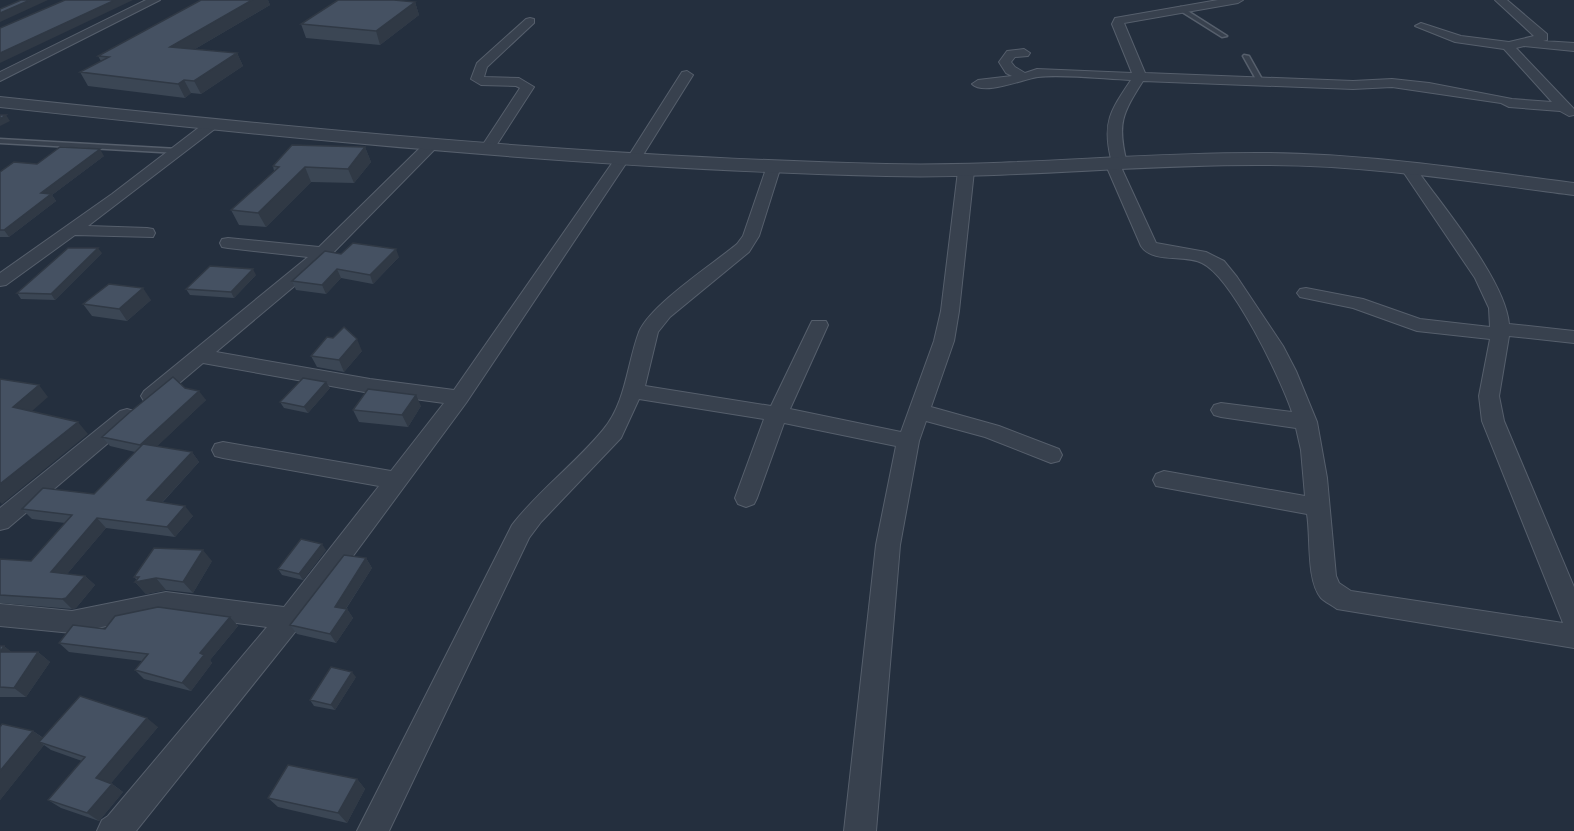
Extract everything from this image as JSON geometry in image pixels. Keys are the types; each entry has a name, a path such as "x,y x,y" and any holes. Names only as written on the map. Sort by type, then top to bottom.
{"street":[{"path":"0,77 155,0"},
{"path":"1140,76 1118,24 1119,20 1238,0"},
{"path":"1500,0 1543,37 1515,44 1511,51 1569,112"},
{"path":"487,149 527,87 519,82 484,82 478,76 481,66 530,21"},
{"path":"1421,26 1453,38 1574,47"},
{"path":"1024,53 1011,54 1005,62 1010,70 1024,77"},
{"path":"978,84 1037,73 1353,85 1374,82 1448,89 1467,96 1505,100 1509,103 1569,112"},
{"path":"122,830 459,398 687,75"},
{"path":"1140,76 1114,115 1116,163 1149,246 1155,250 1206,258 1222,268 1282,360 1306,422 1317,479 1317,507 1322,533 1324,576 1330,590 1346,601 1574,636"},
{"path":"0,102 211,125 628,160 966,171 1230,159 1306,160 1574,189"},
{"path":"0,281 118,198 211,125"},
{"path":"0,521 323,253 432,144"},
{"path":"373,831 520,532 533,515 613,434 633,391 649,332 663,313 733,259 743,248 751,236 774,166"},
{"path":"1410,170 1484,278 1498,309 1500,332 1489,396 1493,422 1574,618"},
{"path":"860,831 888,545 908,441 944,341 950,311 966,171"},
{"path":"70,230 147,232"},
{"path":"228,243 323,253"},
{"path":"1306,293 1357,303 1417,325 1574,337"},
{"path":"746,498 777,414 819,325"},
{"path":"199,356 370,386 459,398"},
{"path":"633,391 777,414 908,441"},
{"path":"1221,410 1306,422"},
{"path":"918,411 1000,434 1051,455"},
{"path":"223,450 395,480"},
{"path":"1164,480 1317,507"},
{"path":"0,615 72,622 166,603 288,619"}],"lane":[{"path":"1181,9 1224,36"},
{"path":"1246,56 1260,81"},
{"path":"0,141 178,152"}],"building":[{"path":"21,0 30,0 0,13 0,9"},
{"path":"65,0 115,0 0,53 0,28"},
{"path":"201,0 252,0 170,47 237,53 194,81 184,80 178,84 80,72 109,57 98,56"},
{"path":"338,0 415,2 376,31 301,24"},
{"path":"292,145 365,147 348,169 305,167 258,213 231,210 279,167 273,166"},
{"path":"60,147 100,149 41,193 51,194 4,230 0,230 0,172 14,162 37,164"},
{"path":"353,243 396,249 370,275 337,269 322,285 292,281 325,251 341,254"},
{"path":"68,248 98,248 51,294 17,293"},
{"path":"210,266 253,269 231,292 186,289"},
{"path":"109,284 143,288 119,309 83,304"},
{"path":"344,327 357,339 339,360 311,356 327,337 333,338"},
{"path":"173,377 185,388 199,391 140,445 102,437 130,412"},
{"path":"303,378 326,382 304,407 280,402"},
{"path":"0,379 39,385 13,407 78,422 0,484"},
{"path":"368,389 416,395 402,415 353,410"},
{"path":"143,444 192,452 147,500 185,506 167,527 97,518 51,572 85,576 66,598 0,595 0,559 31,561 72,515 22,509 43,488 94,494"},
{"path":"301,539 322,544 299,574 278,569"},
{"path":"154,548 203,550 183,582 156,578 135,582 139,577 134,577"},
{"path":"344,555 366,558 335,607 347,609 330,634 290,625"},
{"path":"158,607 230,617 200,653 204,655 182,683 135,670 148,654 59,643 73,625 105,629 115,616"},
{"path":"0,652 38,652 14,688 0,687"},
{"path":"331,667 352,672 331,705 310,700"},
{"path":"80,696 147,718 96,778 112,784 87,813 48,800 85,757 39,742"},
{"path":"2,724 33,731 0,771 0,727"},
{"path":"288,765 357,779 338,813 268,798"}]}
